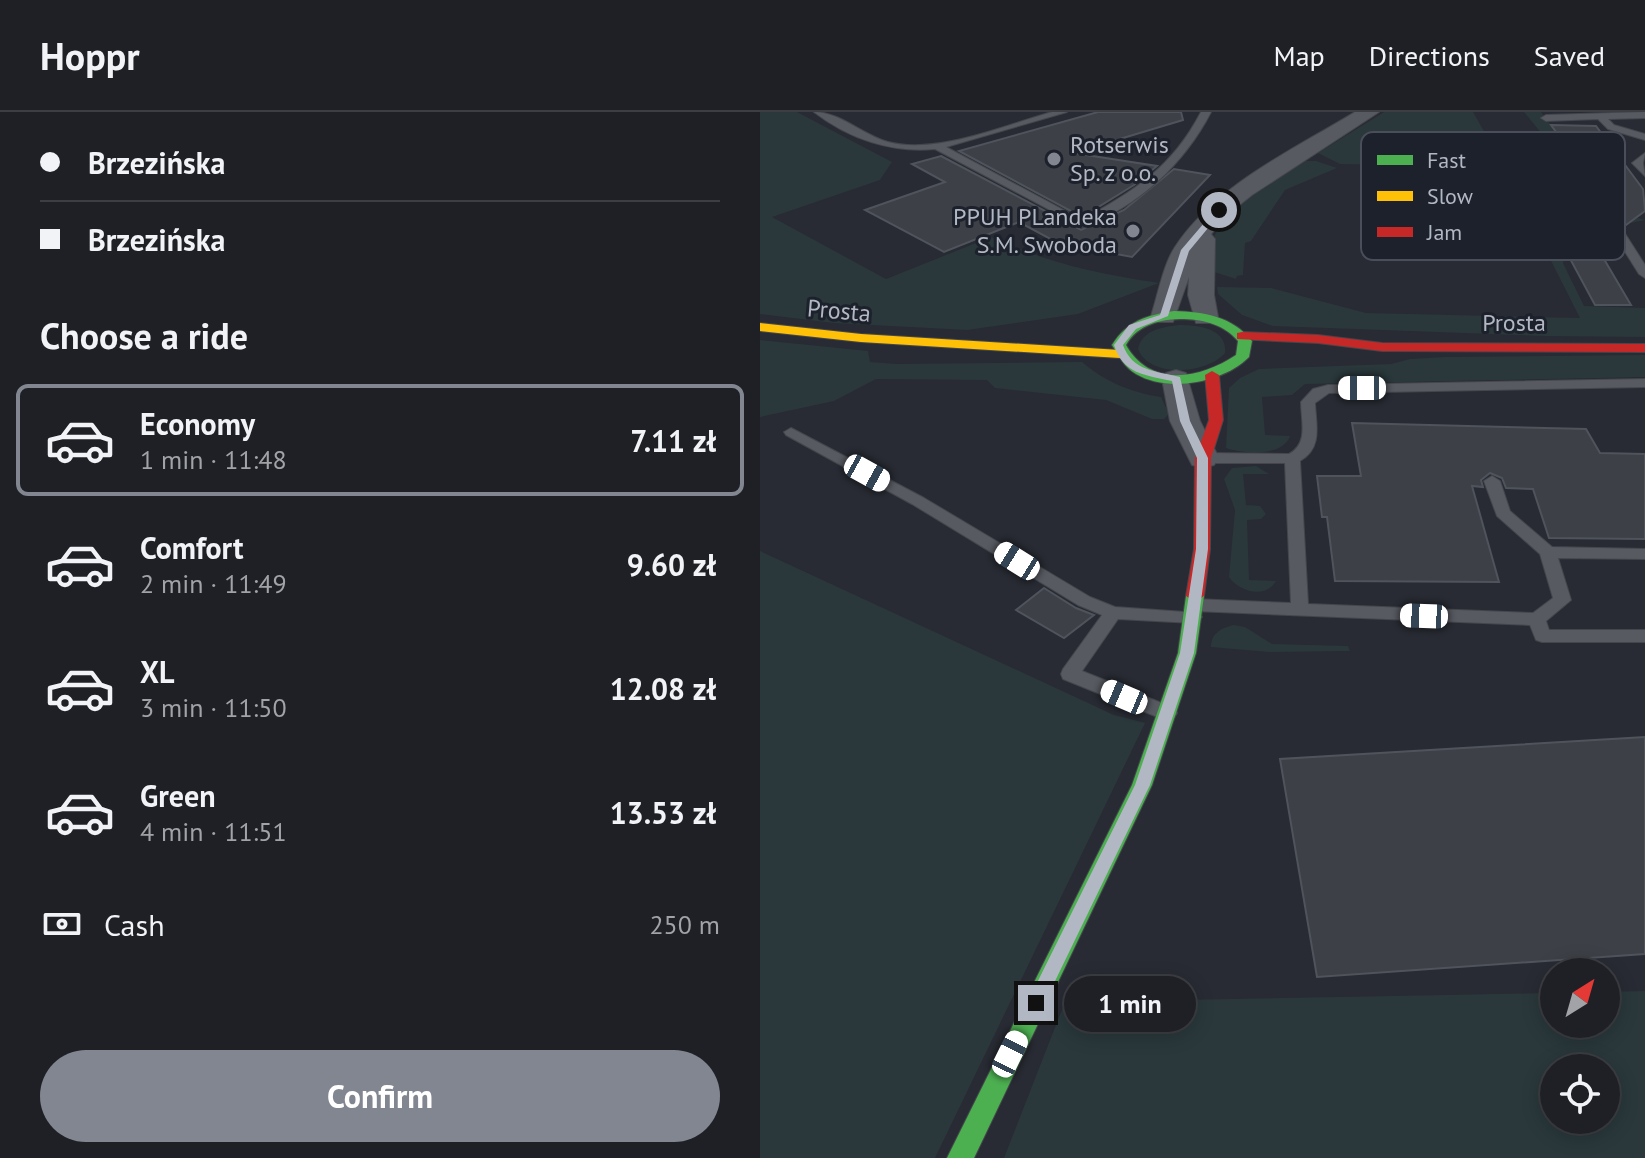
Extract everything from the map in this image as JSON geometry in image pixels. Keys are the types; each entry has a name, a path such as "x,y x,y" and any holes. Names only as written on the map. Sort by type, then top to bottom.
{"main road":[{"path":"1164,316 1205,317 1228,324 1258,356 1212,375 1176,379 1136,369 1120,354 1119,345 1111,334 1164,316"},
{"name":"Prosta","path":"760,327 831,336 1120,354"},
{"name":"Prosta","path":"914,340 963,336 1111,334"},
{"name":"Prosta","path":"1242,336 1319,346 1645,348"},
{"name":"Prosta","path":"1258,356 1319,346"},
{"path":"960,1158 1142,785 1187,653 1202,549 1203,458 1216,420 1212,375"}],"street":[{"path":"1164,316 1189,279 1204,228 1219,210 1244,190 1369,112"},
{"path":"1189,279 1205,317"},
{"path":"1176,379 1185,421 1203,458"}],"lane":[{"path":"819,112 881,143 906,148 937,146 1062,112"},
{"path":"937,146 1082,224 1139,193 1170,166 1192,144 1206,112"},
{"path":"1607,115 1611,127 1645,137"},
{"path":"1546,118 1645,115"},
{"path":"1645,156 1637,162 1645,173"},
{"path":"1625,242 1645,274"},
{"path":"1203,458 1292,459 1301,455 1312,436 1307,405 1310,399 1328,389 1645,383"},
{"path":"791,432 918,501 1084,601 1113,613 1300,611 1537,619 1562,600 1548,552 1503,513 1492,481"},
{"path":"1292,459 1300,611"},
{"path":"1548,552 1645,554"},
{"path":"1113,613 1070,674 1167,713"},
{"path":"1537,619 1542,636 1645,636"}],"shaded area":[{"path":"760,112 797,112 892,162 880,180 772,217 886,279 991,237 1074,266 1159,283 1078,314 967,330 834,323 760,314"},
{"path":"1384,112 1473,112 1485,132 1361,132 1361,164 1340,164 1318,153"},
{"path":"1524,112 1541,112 1556,132 1540,132"},
{"path":"1306,161 1337,168 1285,190 1251,241 1245,243 1243,275 1236,279 1208,270 1211,245 1226,218 1265,186"},
{"path":"1638,218 1645,220 1625,224 1625,221"},
{"path":"1551,260 1564,260 1584,306 1645,308 1645,337 1273,326 1242,315 1218,294 1217,287 1271,288 1366,313 1580,318"},
{"path":"1179,325 1202,327 1217,333 1225,345 1225,353 1217,360 1193,369 1166,369 1144,359 1138,349 1148,334 1160,328"},
{"path":"760,340 868,351 870,362 897,364 1082,362 1119,385 1161,397 1169,414 1164,419 1152,419 1106,400 995,388 987,380 876,379 834,401 760,417"},
{"path":"1645,355 1645,377 1305,384 1292,395 1262,397 1265,435 1290,436 1280,448 1243,452 1226,448 1229,388 1240,378 1259,369 1391,364 1410,359 1445,357"},
{"path":"1256,466 1269,474 1243,474 1246,505 1260,506 1266,514 1261,519 1247,520 1249,580 1276,581 1272,587 1259,592 1246,590 1229,577 1235,510 1224,479 1232,468"},
{"path":"760,551 1114,715 1145,723 935,1158 760,1158"},
{"path":"1234,625 1245,627 1272,644 1348,646 1350,651 1269,652 1211,647 1218,632"},
{"path":"1645,991 1645,1158 1004,1158 1065,1002 1540,993 1540,1038 1620,1038 1620,992"}],"building":[{"path":"1098,112 1181,112 1183,120 1073,153 1157,166 1134,185 1082,217 959,151"},
{"path":"1551,125 1596,126 1600,132 1556,132"},
{"path":"941,156 1081,230 1124,210 1174,169 1210,175 1132,257 1058,243 1019,222 944,252 865,210 945,182 912,164"},
{"path":"1625,165 1643,189 1645,211 1626,225"},
{"path":"1571,260 1605,260 1631,305 1595,305"},
{"path":"1352,423 1586,429 1600,453 1645,454 1645,539 1549,538 1533,489 1506,488 1502,478 1490,473 1481,480 1483,487 1472,486 1499,582 1335,581 1327,517 1322,517 1317,476 1361,476"},
{"path":"1044,588 1094,615 1064,638 1016,610"},
{"path":"1645,737 1645,954 1540,958 1540,961 1317,977 1280,759"}],"traffic: fast":[{"path":"1174,315 1204,317 1231,327 1245,341 1242,357 1211,373 1174,380 1141,371 1128,361 1119,345 1129,331 1142,323 1174,315"},
{"path":"960,1158 1142,785 1187,653 1195,596"}],"traffic: slow":[{"path":"760,327 861,338 1120,354"}],"traffic: jam":[{"path":"1242,336 1318,339 1382,347 1645,348"},
{"path":"1195,596 1202,549 1203,458 1216,420 1212,375"}],"place":[{"name":"Rotserwis Sp. z o.o.","path":"1054,159"},
{"name":"PPUH PLandeka S.M. Swoboda","path":"1133,231"}],"route":[{"path":"1036,1003 1142,785 1187,653 1202,549 1203,458 1185,421 1176,379 1155,376 1129,365 1120,354 1119,345 1132,327 1164,316 1185,250 1219,210"}]}
